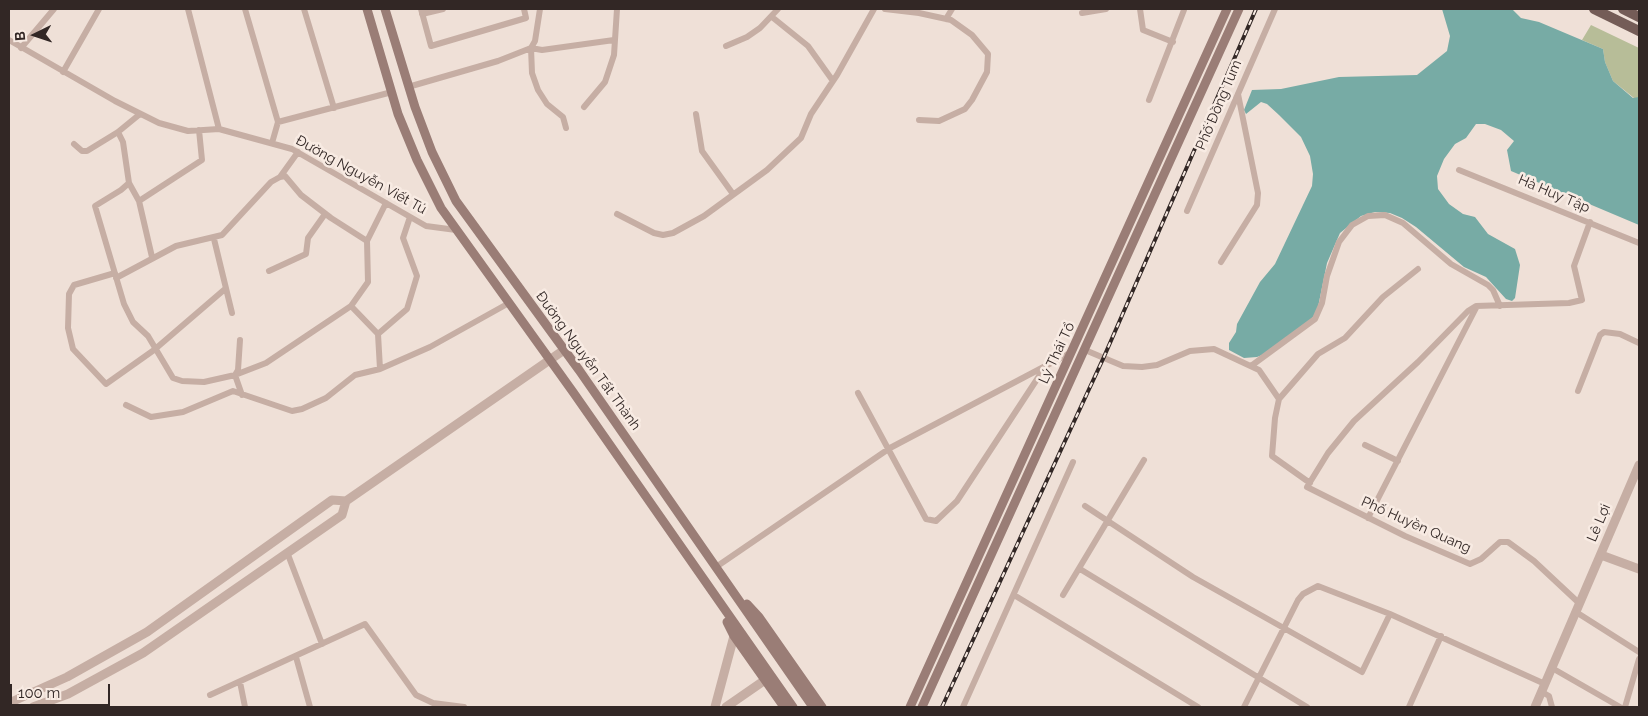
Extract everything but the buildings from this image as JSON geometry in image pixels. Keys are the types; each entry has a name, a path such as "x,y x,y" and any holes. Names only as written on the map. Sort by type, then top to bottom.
{"main road":[{"path":"368,9 392,92 417,160 441,208 601,432 793,707"},
{"name":"Đường Nguyễn Tất Thành","path":"386,9 408,87 432,152 456,201 615,422 813,707"},
{"name":"Lý Thái Tổ","path":"910,707 1227,9"},
{"name":"Lý Thái Tổ","path":"922,707 1240,9"},
{"path":"1594,9 1639,31"},
{"path":"1623,9 1639,17"},
{"path":"456,230 473,225"},
{"path":"1094,305 1103,309"},
{"path":"601,432 615,422"},
{"path":"1029,446 1039,451"},
{"path":"728,584 759,617 822,707"},
{"path":"714,595 734,636 784,707"}],"street":[{"path":"21,48 54,9"},
{"path":"63,72 99,9"},
{"path":"188,9 219,129"},
{"path":"245,9 278,122 272,143"},
{"path":"304,9 334,108"},
{"path":"443,9 421,12 431,46 526,18 524,9"},
{"path":"540,9 535,41 530,48 532,73 538,90 547,104 563,116 566,128"},
{"path":"584,107 605,82 614,55 617,9"},
{"path":"726,46 747,37 772,17 778,9"},
{"path":"617,214 645,229 663,235 682,230 767,170 801,138 811,114 833,81 874,9"},
{"path":"885,9 916,11 946,19 959,26 982,44 988,54 987,72 965,109 939,121 919,120"},
{"path":"946,19 952,9"},
{"path":"1082,13 1106,9"},
{"path":"1140,9 1142,30 1174,42"},
{"path":"1149,100 1174,42 1183,9"},
{"name":"Phố Đồng Tum","path":"1187,211 1275,9"},
{"path":"772,17 808,46 833,81"},
{"name":"Đường Nguyễn Viết Tú","path":"9,40 63,72 160,123 188,131 219,129 298,152 426,226 456,230"},
{"path":"408,87 498,61 530,48 542,50 614,40"},
{"path":"278,122 392,92"},
{"path":"1221,262 1257,205 1258,193 1238,94"},
{"path":"74,144 82,151 87,151 118,132 140,114"},
{"path":"696,114 702,151 732,194"},
{"path":"139,201 202,160 199,130"},
{"path":"118,132 123,142 129,183 139,201 152,257"},
{"path":"225,289 154,350 106,384 73,349 68,328 69,294 74,285 116,275 142,266 152,257 176,246 214,239 222,235 271,182 280,176 298,152"},
{"name":"Hà Huy Tập","path":"1459,170 1639,243"},
{"path":"280,176 285,176 300,195 325,214 367,242"},
{"path":"129,183 95,206 124,304 133,322 148,336 154,350 165,362 173,378 204,382 235,375 266,363 351,306 360,296 368,282 367,242 386,203"},
{"path":"269,271 306,254 308,238 325,214"},
{"path":"378,334 407,309 417,276 404,238 410,216"},
{"path":"1251,366 1315,319 1322,303 1327,276 1339,242 1352,224 1368,216 1385,216 1403,223 1451,264 1488,285 1493,290 1500,306"},
{"path":"1308,485 1328,453 1354,421 1418,362 1468,311 1476,306 1569,303 1582,300 1574,266 1590,222"},
{"path":"214,239 232,314"},
{"path":"1085,350 1123,366 1142,367 1156,365 1190,351 1214,349 1259,370 1279,399 1318,354 1345,338 1383,297 1418,269"},
{"path":"126,405 151,417 182,412 233,391 292,411 302,409 326,398 355,375 380,369 430,347 509,302"},
{"path":"351,306 378,334 380,369"},
{"path":"1368,518 1476,306"},
{"path":"1578,391 1600,335 1604,332 1620,334 1639,343"},
{"path":"240,340 238,370 235,375 242,395"},
{"path":"9,703 67,677 147,632 332,500 346,501 564,350"},
{"path":"716,567 890,448 1072,352"},
{"path":"858,393 890,448 926,519 936,521 957,501 1047,364"},
{"name":"Phố Huyền Quang","path":"1279,399 1275,418 1272,456 1308,485 1368,518 1470,564 1481,559 1500,542 1508,542 1534,561 1578,608"},
{"path":"1365,445 1398,460"},
{"path":"1063,595 1144,460"},
{"path":"963,707 1073,462"},
{"name":"Lê Lợi","path":"1639,465 1601,554 1639,569"},
{"path":"33,707 68,694 143,653 287,552 342,516 346,501"},
{"path":"1085,506 1193,577 1283,630 1362,672 1390,614"},
{"path":"287,552 322,644"},
{"path":"1535,707 1601,554"},
{"path":"1080,569 1258,679 1307,707"},
{"path":"1244,707 1298,600 1315,586 1390,614 1441,636 1543,688 1553,706"},
{"path":"1014,596 1198,707"},
{"path":"1578,608 1639,652"},
{"path":"210,695 365,624 416,695 433,703 464,707"},
{"path":"715,707 734,636"},
{"path":"1409,707 1441,636"},
{"path":"296,657 310,707"},
{"path":"1625,707 1639,659"},
{"path":"1552,668 1608,705 1620,707"},
{"path":"726,707 765,680"},
{"path":"240,682 245,707"}],"green space":[{"path":"1591,25 1639,48 1639,98 1634,98 1613,81 1605,62 1603,49 1582,40"}],"water":[{"path":"1442,9 1512,9 1521,18 1539,22 1603,49 1605,62 1613,81 1633,98 1639,97 1639,225 1511,171 1507,150 1514,141 1501,130 1485,124 1476,124 1466,138 1455,144 1444,159 1437,176 1438,189 1449,204 1463,214 1475,217 1488,234 1515,249 1520,265 1515,298 1512,301 1506,299 1486,277 1464,267 1416,227 1390,213 1375,212 1361,216 1340,233 1327,263 1317,312 1308,323 1265,354 1257,357 1244,358 1229,350 1229,343 1236,332 1237,324 1260,282 1275,264 1312,186 1313,174 1310,156 1301,137 1267,104 1261,102 1246,114 1244,110 1252,90 1281,89 1339,77 1417,75 1447,51 1450,36"}],"railway":[{"path":"942,707 1103,359 1256,9"}]}
